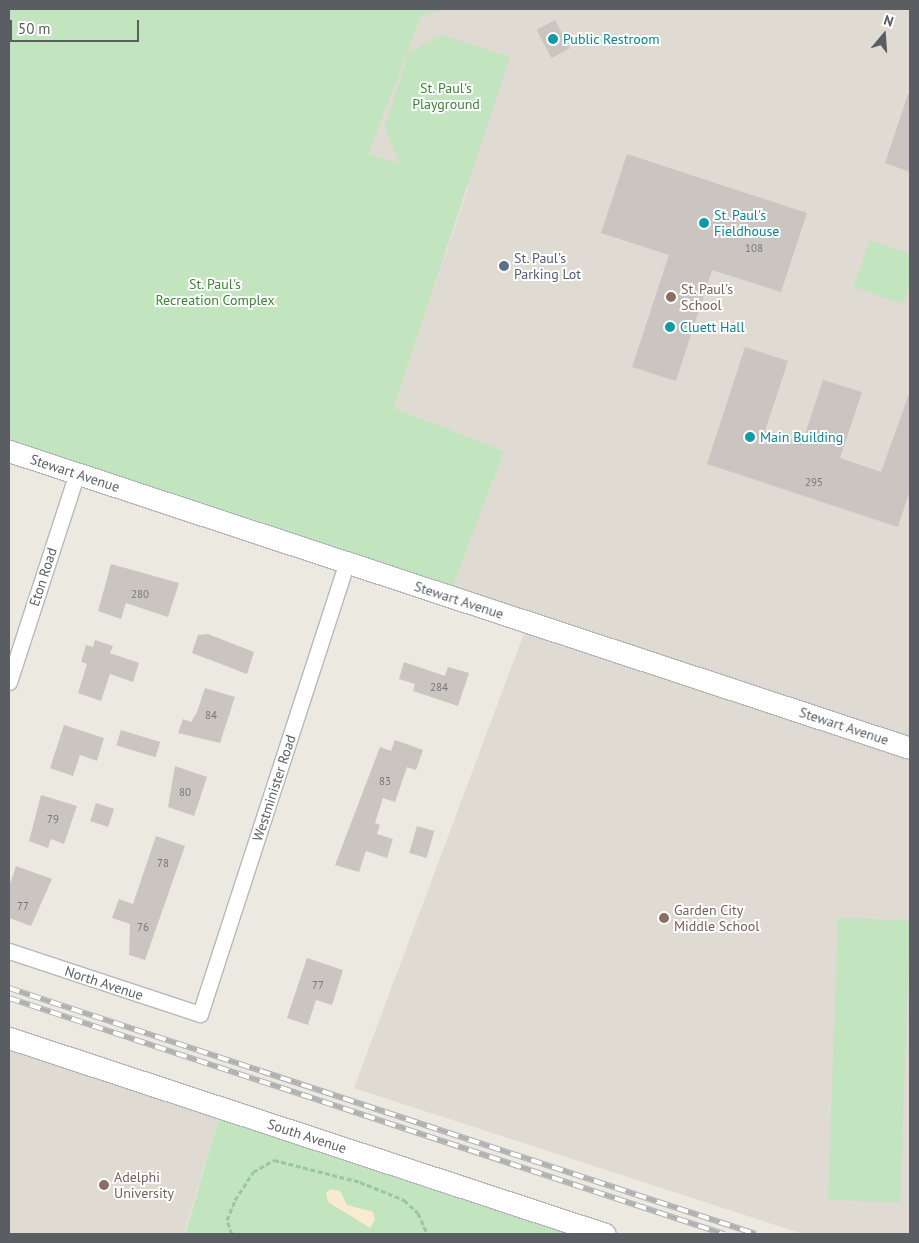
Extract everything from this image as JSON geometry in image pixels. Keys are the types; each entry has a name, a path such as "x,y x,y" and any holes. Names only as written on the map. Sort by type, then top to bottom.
{"main road":[{"name":"Stewart Avenue","path":"9,451 910,748"},
{"name":"South Avenue","path":"9,1038 605,1234"}],"street":[{"name":"Eton Road","path":"9,682 77,473"},
{"name":"Westminister Road","path":"200,1014 347,562"},
{"name":"North Avenue","path":"9,951 200,1014"}],"path":[{"path":"232,1234 227,1220 235,1200 253,1172 274,1160 360,1182 404,1200 418,1213 426,1231"}],"shaded area":[{"path":"446,9 910,9 910,1234 803,1234 354,1088 528,623 449,597 504,451 394,408 468,187 369,154 421,15"},
{"name":"Adelphi University","path":"9,1038 222,1108 184,1234 9,1234"}],"green space":[{"name":"St. Paul's Recreation Complex","path":"9,9 446,9 421,16 369,154 400,164 385,127 409,52 442,35 510,57 394,408 504,451 449,597 9,451"},
{"path":"870,240 910,254 910,284 903,304 854,287"},
{"path":"838,918 910,921 900,1202 828,1200"},
{"path":"222,1108 590,1234 185,1234"}],"sand":[{"path":"331,1189 340,1191 347,1205 373,1212 375,1220 370,1228 328,1202 326,1193"}],"building":[{"name":"Public Restroom","path":"555,20 570,48 551,58 536,30"},
{"path":"908,94 910,94 910,172 885,163"},
{"name":"St. Paul's Fieldhouse","path":"627,154 807,213 781,292 712,270 676,381 632,367 669,255 601,233"},
{"name":"Main Building","path":"745,347 788,361 765,431 802,443 823,380 862,392 840,458 881,472 910,391 910,490 898,527 707,464"},
{"path":"111,564 179,583 168,617 126,603 121,619 98,611"},
{"path":"208,634 254,652 247,674 192,653 198,635"},
{"path":"95,640 113,646 110,653 139,663 133,682 110,674 101,701 78,693 87,664 81,662 86,645 93,647"},
{"path":"404,662 445,676 448,667 469,673 458,706 413,691 415,684 399,679"},
{"path":"205,688 235,697 220,743 178,733 183,719 191,722 197,712"},
{"path":"64,725 104,738 97,761 80,755 73,776 50,768"},
{"path":"121,730 160,742 156,757 116,745"},
{"path":"395,740 423,750 416,770 407,767 395,802 383,798 375,823 380,825 377,834 393,839 387,858 366,851 359,872 335,865 380,747 391,751"},
{"path":"175,766 207,777 194,816 168,807"},
{"path":"41,795 77,806 64,844 51,839 48,848 29,841"},
{"path":"96,803 114,809 108,827 90,821"},
{"path":"417,826 434,831 427,858 409,853"},
{"path":"156,836 185,846 145,960 129,955 130,924 112,918 119,899 133,904"},
{"path":"16,866 52,879 31,926 9,918 9,887"},
{"path":"307,958 343,970 332,1005 316,1000 308,1025 287,1018"}],"railway":[{"path":"9,988 756,1234"},
{"path":"9,998 724,1234"}],"place":[{"name":"Public Restroom","path":"553,39"},
{"name":"St. Paul's Fieldhouse","path":"704,223"},
{"name":"St. Paul's Parking Lot","path":"504,266"},
{"name":"St. Paul's School","path":"671,297"},
{"name":"Cluett Hall","path":"670,327"},
{"name":"Main Building","path":"750,437"},
{"name":"Garden City Middle School","path":"664,918"},
{"name":"Adelphi University","path":"104,1185"}],"park label":[{"name":"St. Paul's Playground","path":"446,96"}]}
